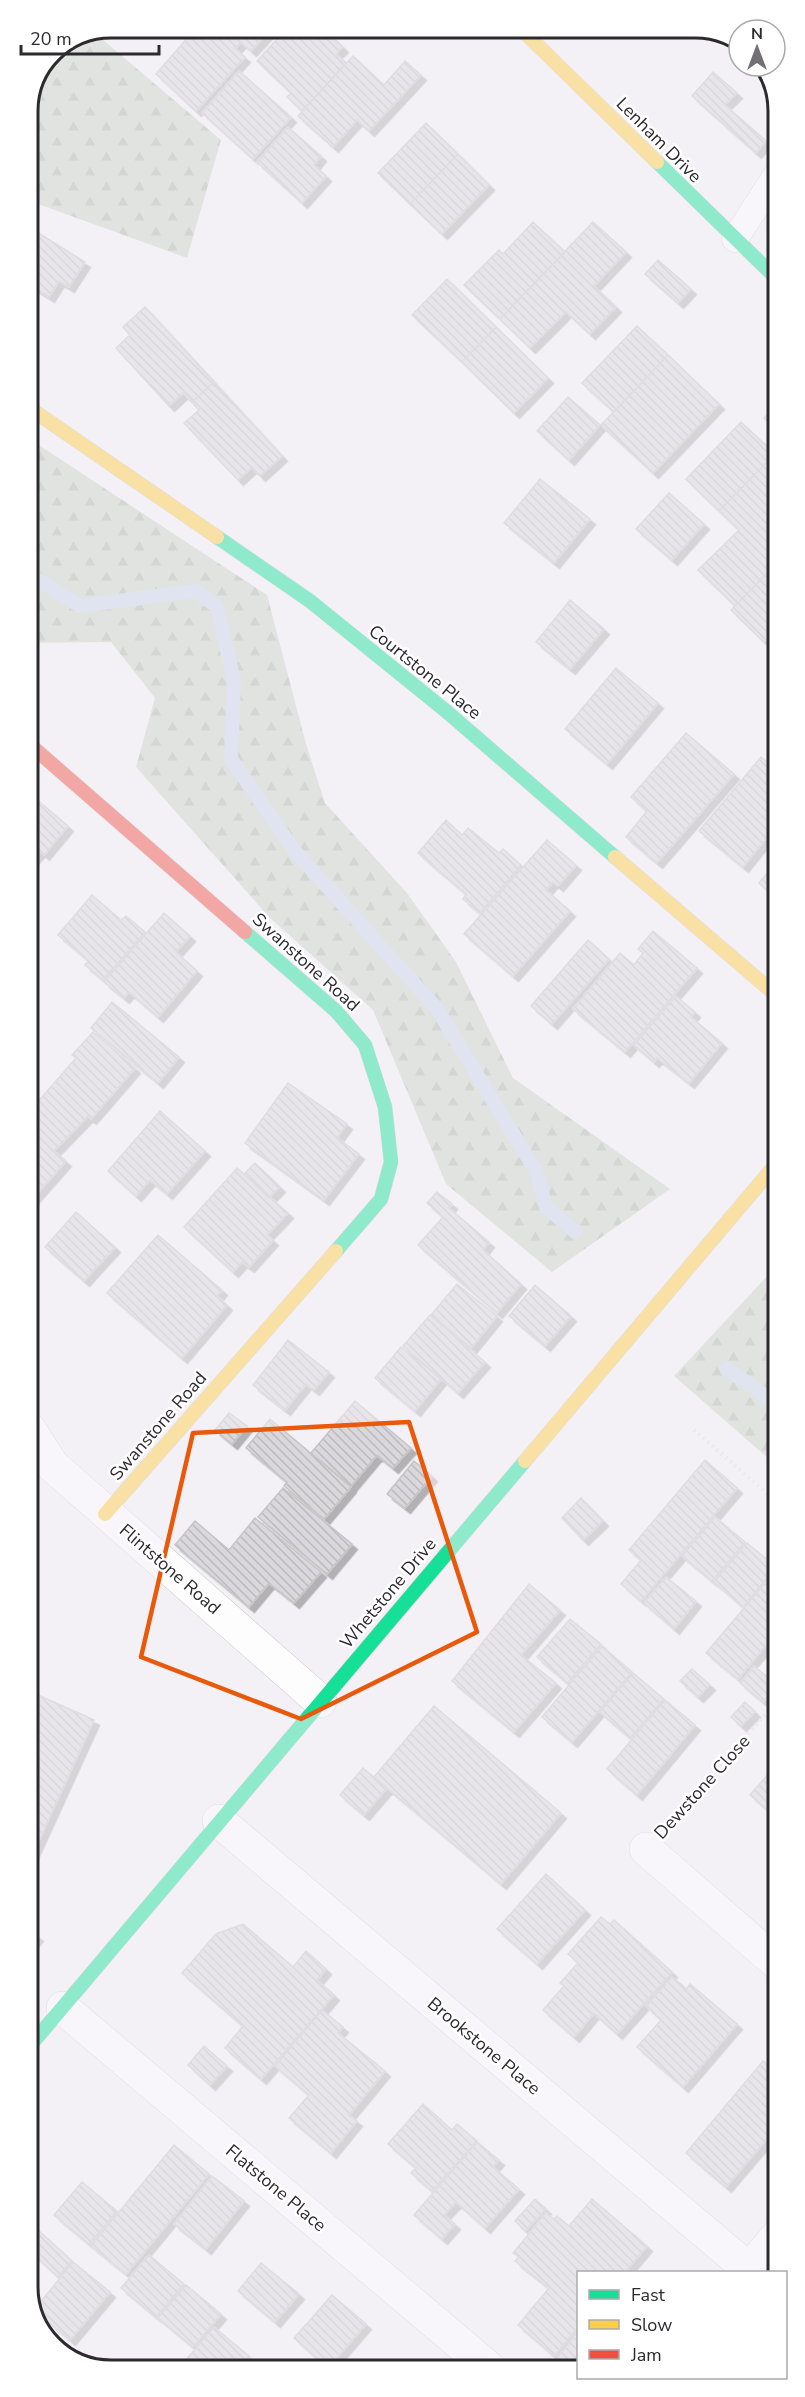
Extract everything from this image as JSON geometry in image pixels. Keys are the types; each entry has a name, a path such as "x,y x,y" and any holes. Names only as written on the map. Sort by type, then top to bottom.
{"street":[{"name":"Lenham Drive","path":"530,38 768,270"},
{"name":"Courtstone Place","path":"38,415 310,601 446,711 768,988"},
{"name":"Swanstone Road","path":"38,752 336,1011 365,1045 385,1107 391,1162 381,1199 105,1514"},
{"name":"Whetstone Drive","path":"38,2037 768,1174"},
{"name":"Flintstone Road","path":"38,1443 52,1464 105,1514 320,1701"},
{"name":"Brookstone Place","path":"219,1821 750,2271 768,2248"},
{"name":"Dewstone Close","path":"646,1849 768,1955"},
{"name":"Flatstone Place","path":"63,2008 479,2360"}],"lane":[{"path":"735,239 768,188"}],"path":[{"path":"694,1430 768,1494"},
{"name":"Dewstone Close","path":"646,1849 768,1711"}],"highlighted area":[{"path":"409,1422 477,1632 301,1719 141,1657 193,1433"}],"green space":[{"path":"101,38 221,140 187,258 38,204 39,96 50,70 59,59 83,43"},
{"path":"38,445 267,595 306,744 325,803 407,893 456,962 513,1078 670,1189 552,1272 446,1184 373,1010 269,917 136,767 155,698 111,642 38,643"},
{"path":"768,1275 768,1458 674,1376"}],"building":[{"path":"188,37 264,37 251,51 241,42 235,49 245,57 196,111 156,74"},
{"path":"279,37 332,37 343,47 336,54 346,63 302,111 287,97 291,93 257,61"},
{"path":"353,56 384,85 405,61 421,75 369,131 357,120 333,147 298,116"},
{"path":"239,71 291,117 253,159 202,113"},
{"path":"713,72 737,93 725,105 766,141 756,153 692,96"},
{"path":"426,123 458,154 410,204 378,173"},
{"path":"288,127 321,156 314,165 326,176 302,203 257,162"},
{"path":"458,154 489,185 442,234 410,204"},
{"path":"533,222 565,252 500,319 464,285 499,250 503,254"},
{"path":"593,222 626,252 594,286 616,307 590,334 566,312 530,348 500,319"},
{"path":"38,233 85,262 69,287 59,281 49,297 38,290"},
{"path":"658,260 691,289 678,303 645,274"},
{"path":"447,279 496,327 462,362 412,315"},
{"path":"145,307 214,382 192,402 183,393 169,406 116,348 130,335 123,327"},
{"path":"637,326 668,355 614,412 582,383"},
{"path":"496,327 548,378 514,413 462,362"},
{"path":"668,355 719,404 653,473 601,425"},
{"path":"214,382 282,456 260,476 252,467 238,480 184,423 199,410 192,402"},
{"path":"568,397 600,425 569,460 537,431"},
{"path":"741,422 768,447 768,461 719,511 686,479"},
{"path":"768,461 768,572 735,606 698,570 739,530 719,511"},
{"path":"540,479 590,519 554,563 504,523"},
{"path":"669,493 704,524 672,560 636,529"},
{"path":"768,572 768,638 764,642 731,610"},
{"path":"570,600 604,629 570,669 536,642"},
{"path":"616,668 658,703 607,764 565,729"},
{"path":"686,733 734,774 657,863 626,837 647,811 631,797"},
{"path":"761,757 768,763 768,836 743,867 699,831"},
{"path":"38,800 68,826 44,855 40,851 38,853"},
{"path":"446,820 462,835 468,828 499,853 503,849 521,865 480,913 463,899 466,894 418,853"},
{"path":"547,840 576,865 558,886 553,882 546,890 570,911 513,976 464,934"},
{"path":"768,872 768,891 759,883"},
{"path":"92,895 121,920 126,916 145,932 103,980 85,965 89,961 58,935"},
{"path":"164,913 190,936 176,952 197,971 158,1017 129,992 124,998 104,982"},
{"path":"653,931 697,968 625,1052 573,1009 620,953 634,965 643,953 638,949"},
{"path":"588,940 609,959 552,1024 531,1006"},
{"path":"676,996 695,1012 691,1017 722,1043 689,1083 657,1058 654,1062 634,1045"},
{"path":"112,1002 179,1057 158,1083 91,1028"},
{"path":"93,1032 135,1068 91,1119 88,1116 54,1151 66,1161 38,1193 38,1102 76,1058 72,1055"},
{"path":"288,1083 347,1124 337,1138 359,1154 324,1200 245,1143"},
{"path":"160,1111 205,1151 167,1194 150,1180 136,1196 108,1171"},
{"path":"255,1163 280,1187 269,1198 244,1174"},
{"path":"237,1168 288,1213 267,1235 273,1240 249,1267 242,1262 233,1272 184,1227"},
{"path":"437,1192 452,1204 449,1208 489,1242 483,1250 521,1284 497,1313 418,1245 443,1217 427,1203"},
{"path":"76,1212 115,1247 84,1281 45,1247"},
{"path":"158,1235 222,1290 217,1296 227,1305 182,1358 107,1293"},
{"path":"457,1284 497,1316 471,1348 431,1315"},
{"path":"535,1285 571,1316 545,1346 509,1316"},
{"path":"430,1315 485,1362 458,1393 403,1346"},
{"path":"288,1340 329,1372 314,1390 306,1384 285,1410 253,1385"},
{"path":"401,1347 441,1379 415,1411 375,1378"},
{"path":"355,1401 411,1448 393,1468 377,1455 351,1486 311,1453"},
{"path":"229,1413 247,1426 232,1444 215,1430"},
{"path":"270,1419 351,1487 324,1519 284,1486 287,1482 246,1448"},
{"path":"705,1460 737,1488 641,1601 621,1584 641,1560 629,1550"},
{"path":"414,1461 432,1476 405,1508 387,1494"},
{"path":"283,1488 352,1544 327,1574 258,1517"},
{"path":"581,1498 603,1521 583,1540 562,1518"},
{"path":"715,1517 745,1542 712,1581 682,1556"},
{"path":"255,1518 321,1572 294,1603 269,1583 249,1607 175,1545 195,1521 229,1550"},
{"path":"747,1543 768,1560 768,1577 743,1607 714,1582"},
{"path":"666,1577 696,1601 674,1629 644,1603"},
{"path":"768,1580 768,1643 738,1679 706,1653"},
{"path":"529,1584 560,1610 521,1655 556,1683 514,1732 452,1681"},
{"path":"570,1619 601,1644 567,1683 537,1657"},
{"path":"602,1646 632,1672 572,1742 542,1717"},
{"path":"754,1666 768,1678 768,1696 763,1702 740,1683"},
{"path":"692,1669 710,1685 698,1697 680,1681"},
{"path":"633,1673 664,1699 630,1738 600,1712"},
{"path":"38,1695 94,1720 38,1842"},
{"path":"665,1700 695,1725 637,1795 607,1769"},
{"path":"745,1702 755,1712 741,1726 731,1717"},
{"path":"434,1706 561,1813 501,1884 374,1777"},
{"path":"363,1768 387,1788 364,1815 340,1795"},
{"path":"768,1774 768,1810 750,1795"},
{"path":"546,1874 585,1910 537,1964 497,1929"},
{"path":"601,1917 610,1924 614,1920 672,1972 617,2034 594,2013 574,2037 543,2010 564,1986 560,1983 578,1963 568,1954"},
{"path":"243,1924 293,1967 306,1951 326,1969 317,1980 334,1995 261,2079 225,2048 243,2026 182,1973 216,1934"},
{"path":"672,1977 687,1989 690,1984 737,2024 683,2087 637,2047 661,2020 646,2006"},
{"path":"322,2010 343,2027 338,2033 385,2071 349,2115 357,2121 331,2153 289,2118 309,2095 275,2066"},
{"path":"204,2046 227,2066 210,2085 188,2065"},
{"path":"763,2061 768,2065 768,2138 726,2187 686,2153"},
{"path":"423,2104 452,2130 457,2124 477,2141 432,2191 411,2173 416,2168 388,2144"},
{"path":"477,2142 499,2160 493,2167 519,2189 485,2228 456,2202 444,2215 455,2224 442,2239 414,2215"},
{"path":"174,2145 209,2174 126,2274 91,2246"},
{"path":"212,2176 244,2201 206,2249 174,2224"},
{"path":"82,2182 117,2211 89,2244 54,2215"},
{"path":"535,2199 546,2209 525,2231 515,2221"},
{"path":"592,2199 647,2246 626,2271 577,2271 577,2328 554,2356 518,2325 549,2288 515,2261 519,2257 513,2253 546,2213 554,2219 557,2216 569,2226"},
{"path":"38,2230 72,2261 58,2277 38,2258"},
{"path":"149,2255 184,2284 156,2317 121,2288"},
{"path":"73,2262 110,2292 70,2340 45,2319 40,2303"},
{"path":"261,2263 299,2294 275,2322 238,2291"},
{"path":"186,2285 221,2314 193,2347 158,2318"},
{"path":"332,2295 366,2324 335,2359 318,2359 294,2338"},
{"path":"214,2327 249,2356 246,2359 187,2359"},
{"path":"577,2333 577,2360 556,2360"}],"waterway":[{"path":"38,580 80,606 196,591 217,607 234,681 231,759 294,850 437,1009 536,1171 546,1207 575,1232"},
{"path":"727,1369 768,1398"}],"traffic: fast":[{"path":"657,162 768,270"},
{"path":"217,537 310,601 446,711 615,857"},
{"path":"245,932 336,1011 365,1045 385,1107 391,1162 381,1199 336,1251"},
{"path":"38,2036 525,1461"}],"traffic: slow":[{"path":"530,38 657,162"},
{"path":"38,414 217,537"},
{"path":"615,857 768,988"},
{"path":"525,1461 768,1174"},
{"path":"105,1514 336,1251"}],"traffic: jam":[{"path":"38,752 245,932"}]}
